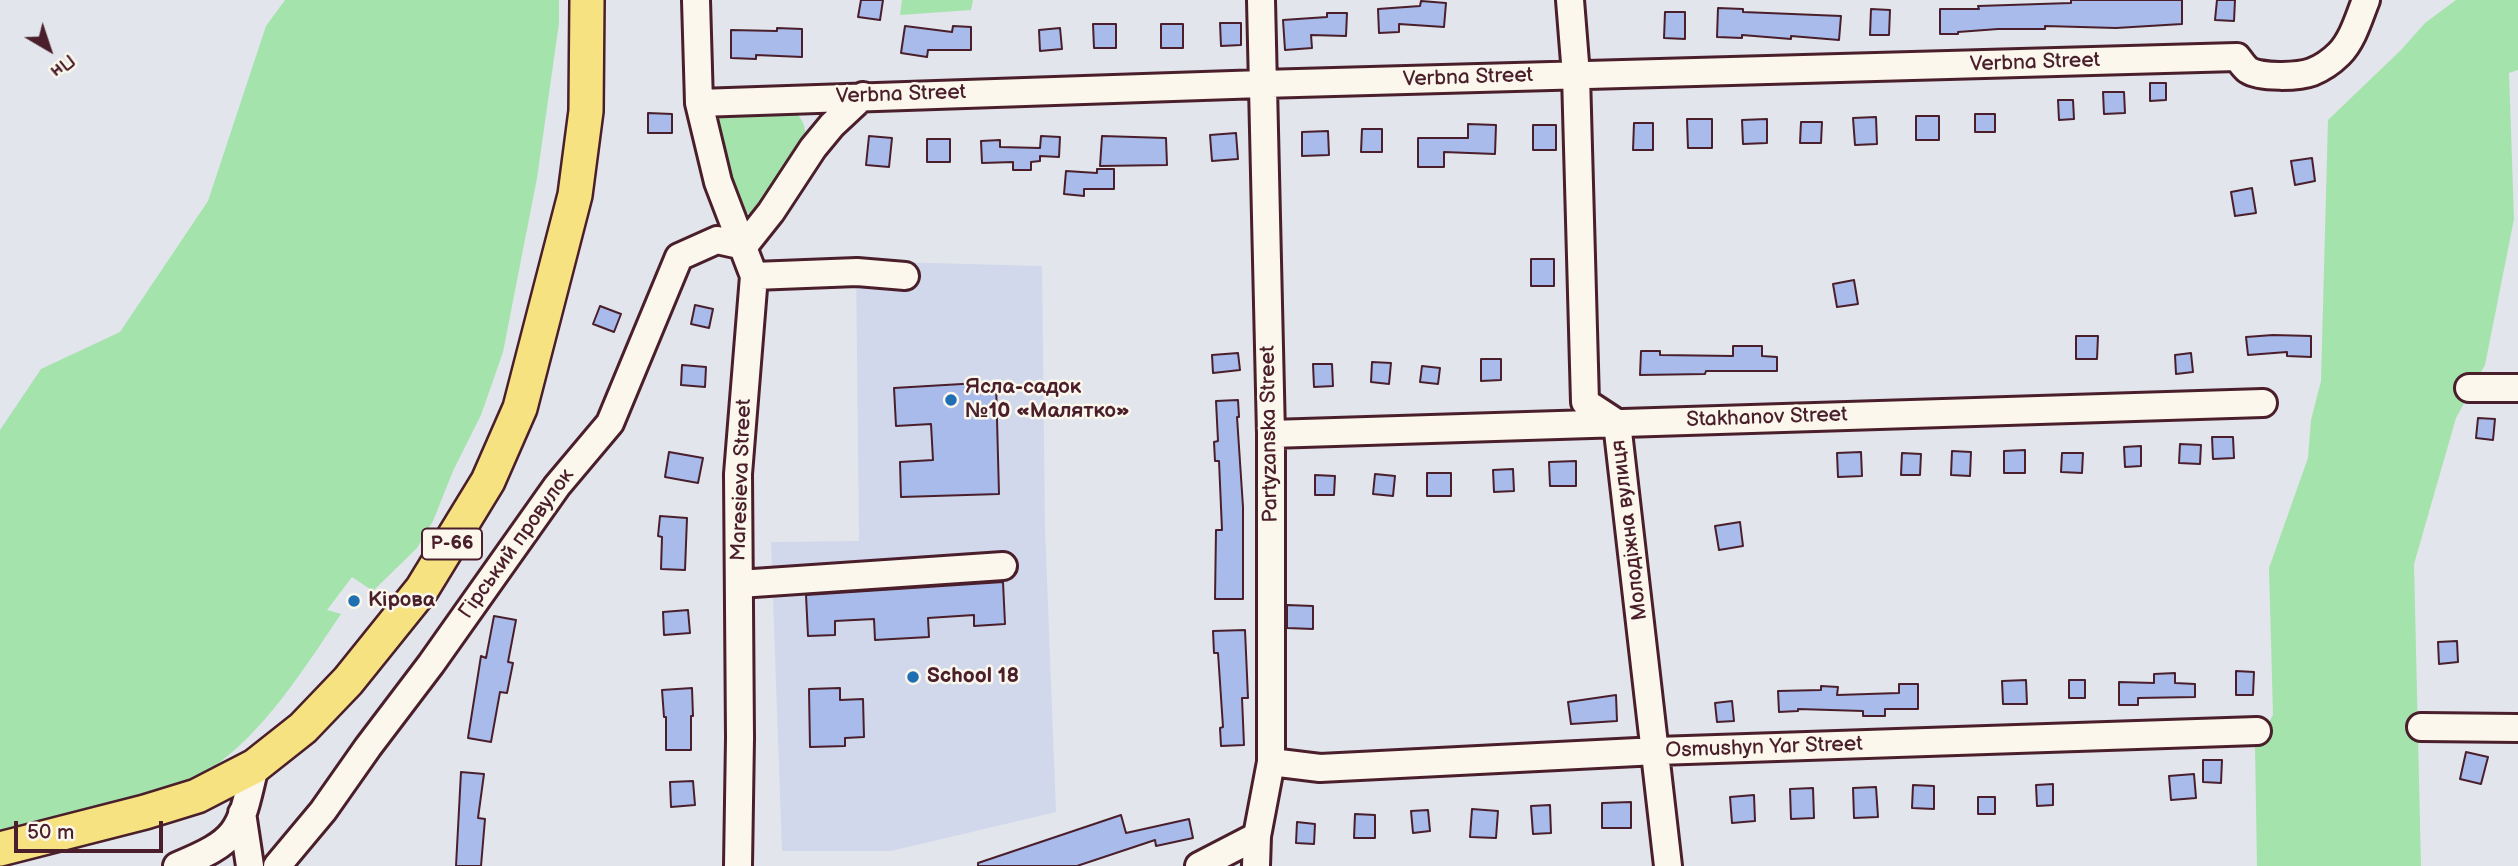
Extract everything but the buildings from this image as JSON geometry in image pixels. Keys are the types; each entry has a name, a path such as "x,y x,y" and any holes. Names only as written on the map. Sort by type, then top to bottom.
{"main road":[{"name":"Р-66","path":"0,849 197,796 255,766 303,728 348,681 422,589 488,481 520,408 575,195 586,111 587,0"}],"street":[{"name":"Maresieva Street","path":"696,0 699,103 718,182 754,276 738,474 738,866"},
{"name":"Partyzanska Street","path":"1256,866 1256,836 1271,762 1271,434 1261,0"},
{"name":"Молодіжна вулиця","path":"1570,0 1576,75 1584,402 1616,423 1657,751 1668,866"},
{"name":"Verbna Street","path":"699,103 1262,84 2237,57 2247,69 2262,76 2309,73 2326,65 2341,53 2366,0"},
{"path":"744,246 771,212 813,148 832,125 863,96"},
{"name":"Гірський провулок","path":"277,866 323,811 557,486 610,423 679,257 717,240 744,246"},
{"path":"754,276 857,272 905,276"},
{"path":"2469,388 2518,388"},
{"name":"Stakhanov Street","path":"1271,434 2263,403"},
{"path":"739,584 1003,566"},
{"path":"2421,727 2518,728"},
{"name":"Osmushyn Yar Street","path":"1271,762 1320,768 1657,751 2257,731"},
{"path":"177,866 207,854 233,836 242,815 255,766"},
{"path":"242,815 250,866"},
{"path":"1199,866 1256,836"}],"shaded area":[{"name":"School 18","path":"856,261 1042,266 1045,529 1056,812 891,851 782,851 771,542 859,541"}],"green space":[{"path":"285,0 559,0 559,23 537,178 503,352 481,415 453,471 433,521 417,548 373,591 352,577 327,610 341,614 282,699 247,738 208,771 185,782 54,823 0,835 0,430 41,369 120,332 208,201 266,26"},
{"path":"902,0 973,0 971,10 900,15"},
{"path":"2456,0 2518,0 2518,70 2509,73 2514,219 2485,365 2456,418 2414,564 2421,866 2257,866 2255,747 2273,715 2269,568 2308,458 2311,420 2321,381 2328,120 2401,50 2425,23"},
{"path":"787,106 802,120 806,141 759,214 747,213 718,140 715,112"}],"place":[{"name":"Ясла-садок №10 «Малятко»","path":"951,400"},
{"name":"Кірова","path":"354,601"},
{"name":"School 18","path":"913,677"}]}
